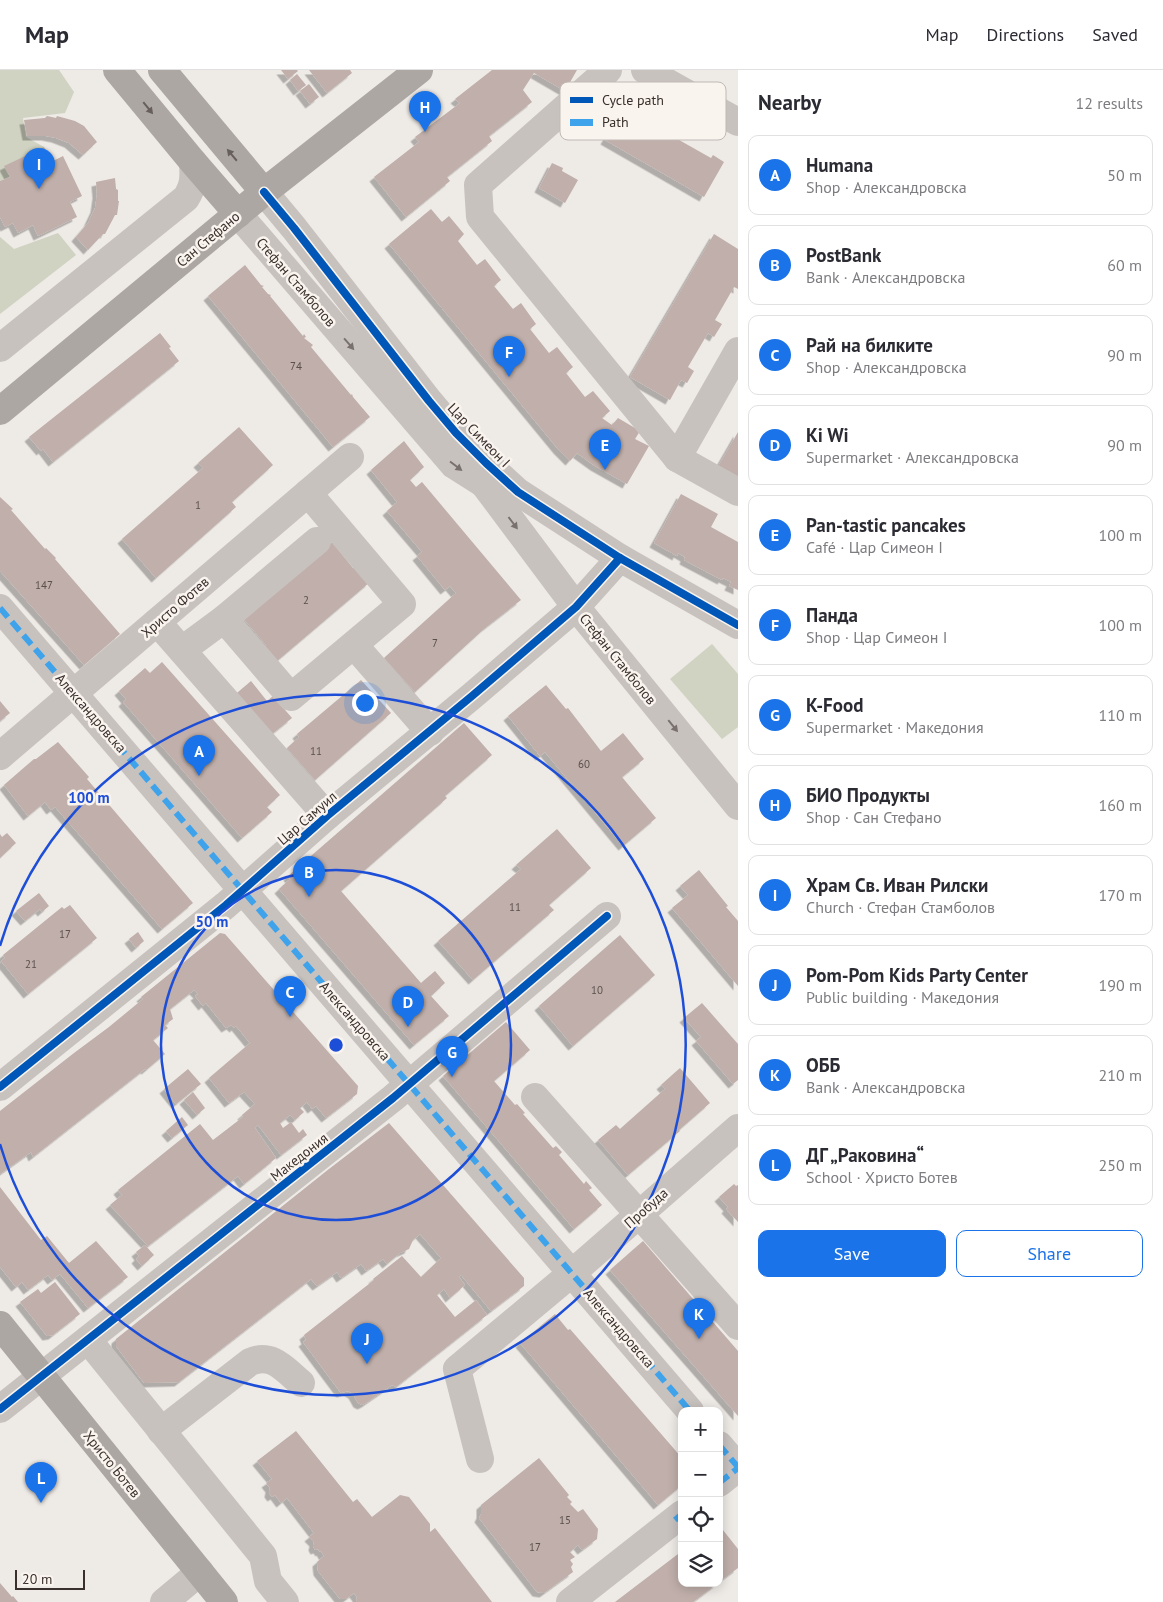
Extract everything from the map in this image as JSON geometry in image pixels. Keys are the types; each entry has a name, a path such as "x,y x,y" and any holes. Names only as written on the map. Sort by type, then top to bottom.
{"main road":[{"name":"Стефан Стамболов","path":"117,70 238,214"},
{"path":"162,70 264,192"},
{"name":"Сан Стефано","path":"0,411 264,192 419,70"},
{"name":"Христо Ботев","path":"0,1325 224,1602"}],"street":[{"path":"594,82 608,70"},
{"path":"645,70 666,82"},
{"path":"560,112 478,185 480,217 677,458 738,492"},
{"path":"726,115 738,122"},
{"path":"0,348 186,198 192,188 194,176 193,162"},
{"name":"Цар Симеон I","path":"264,192 456,433 486,464 518,492 620,558 738,625"},
{"name":"Стефан Стамболов","path":"238,214 454,466 484,484 518,492"},
{"path":"677,458 738,351"},
{"name":"Христо Фотев","path":"0,756 350,457"},
{"name":"Стефан Стамболов","path":"484,484 576,607 738,806"},
{"path":"224,618 291,697 402,604 308,493"},
{"path":"182,650 317,541"},
{"name":"Цар Самуил","path":"0,1087 243,891 327,816 430,732 576,607 620,558"},
{"name":"Александровска","path":"0,608 409,1084 563,1281 686,1407"},
{"path":"157,622 327,816"},
{"path":"354,645 430,732"},
{"name":"Македония","path":"0,1409 409,1084 606,916"},
{"path":"535,1097 738,1326"},
{"name":"Пробуда","path":"480,1459 456,1369 563,1281 738,1128"},
{"path":"88,1340 263,1556 268,1581 285,1602"},
{"path":"161,1431 250,1362 258,1358 271,1359 301,1383"},
{"path":"723,1450 738,1467 723,1480"},
{"path":"570,1602 678,1517"},
{"path":"164,1602 200,1572"}],"green space":[{"path":"0,70 59,70 74,92 65,113 23,118 26,137 44,147 5,166 10,177 0,181"},
{"path":"58,233 76,255 0,314 0,237 14,249"},
{"path":"712,644 738,674 738,727 722,739 670,679"}],"building":[{"path":"281,70 297,70 298,71 288,79"},
{"path":"309,70 350,70 352,73 327,93"},
{"path":"492,70 577,70 570,82 560,82 560,88 534,73 523,90 532,102 489,136 492,141 447,177 450,181 406,217 374,177 419,142 415,137 460,103 455,99"},
{"path":"297,74 306,85 298,91 290,80"},
{"path":"309,84 319,97 310,104 300,91"},
{"path":"47,116 56,118 57,116 75,121 84,126 97,142 83,155 69,143 56,138 27,136 24,120 45,118"},
{"path":"605,140 679,140 711,158 713,155 724,162 704,197"},
{"path":"44,147 51,162 63,156 82,196 70,202 77,217 38,236 33,225 18,233 13,223 5,227 0,217 0,181 10,177 4,166"},
{"path":"552,163 563,168 562,171 578,180 565,203 539,188"},
{"path":"115,178 119,201 117,215 115,215 105,234 88,250 76,237 88,223 95,208 96,182"},
{"path":"431,209 442,222 449,216 464,234 458,241 477,265 485,259 501,280 494,286 513,309 521,303 536,324 530,329 549,353 557,347 573,367 566,373 585,397 593,391 610,411 602,418 612,425 618,418 640,431 635,439 649,446 627,484 595,466 577,453 570,461 558,449 389,244"},
{"path":"714,234 738,249 738,289 734,287 715,320 722,324 714,337 708,333 688,367 694,371 687,383 681,380 670,400 630,377"},
{"path":"245,265 303,336 304,334 306,337 304,338 313,345 311,347 370,417 333,447 208,296"},
{"path":"160,333 179,361 53,462 43,449 41,451 29,437"},
{"path":"239,427 273,465 232,502 236,507 156,578 122,539 203,468 198,463"},
{"path":"738,432 738,485 715,472"},
{"path":"404,441 424,467 410,480 416,487 422,482 521,600 485,628 415,692 384,658 456,593 450,586 445,590 417,556 422,552 387,511 397,502 371,470"},
{"path":"681,494 718,514 711,527 738,542 738,590 729,586 731,582 723,578 722,580 684,560 685,557 678,553 677,556 654,543"},
{"path":"0,497 13,509 11,510 45,549 56,558 120,634 84,665 0,571"},
{"path":"332,542 353,568 356,566 370,582 277,661 243,618"},
{"path":"162,662 280,795 267,807 272,812 242,838 123,702 126,699 119,691 145,668 150,673"},
{"path":"361,680 391,713 315,780 287,748 299,737 297,734"},
{"path":"251,681 267,701 273,696 292,718 272,734 237,693"},
{"path":"546,685 566,709 568,708 601,751 623,733 644,759 622,777 656,818 623,846 545,752 540,756 508,716"},
{"path":"0,701 10,713 0,721"},
{"path":"464,723 492,755 445,796 447,798 341,891 421,983 435,971 445,983 431,996 449,1016 414,1045 279,889 290,879 288,876"},
{"path":"58,742 89,777 87,779 193,903 162,929 55,807 51,810 45,802 28,816 4,785 34,759"},
{"path":"557,829 591,868 549,905 554,910 473,980 438,941 521,869 516,865"},
{"path":"7,833 16,843 0,858 0,834 2,837"},
{"path":"699,870 738,921 738,986 672,908 688,895 680,886"},
{"path":"39,893 49,906 42,912 40,909 25,921 16,911"},
{"path":"70,905 97,938 28,994 1,961 5,958 3,955 62,907 64,909"},
{"path":"138,932 144,941 136,948 129,939"},
{"path":"220,933 225,934 358,1086 357,1094 326,1118 316,1106 312,1109 307,1102 300,1108 304,1112 295,1120 290,1115 280,1123 283,1128 291,1122 299,1133 303,1129 307,1135 281,1155 258,1125 255,1128 276,1158 244,1184 238,1176 148,1246 110,1205 122,1195 118,1190 200,1124 213,1140 243,1117 242,1115 255,1104 244,1092 229,1103 209,1078 250,1043 236,1026 234,1028 231,1025 226,1028 206,1003 203,1006 195,996 198,994 194,990 170,1009 173,1019 165,1025 168,1028 153,1040 165,1054 33,1157 31,1152 0,1174 0,1111 109,1027 143,999 141,997"},
{"path":"620,935 655,975 573,1046 539,1006"},
{"path":"702,1003 738,1044 738,1080 733,1084 696,1041 701,1037 684,1018"},
{"path":"506,1022 530,1050 494,1081 515,1105 517,1104 525,1113 523,1114 553,1148 556,1146 562,1152 559,1155 584,1184 586,1181 592,1188 589,1190 602,1205 574,1229 443,1076"},
{"path":"680,1068 710,1103 628,1175 598,1140 616,1125 620,1129 665,1089 661,1085"},
{"path":"188,1069 201,1084 176,1104 164,1089"},
{"path":"193,1092 205,1108 197,1115 184,1100"},
{"path":"182,1117 188,1125 172,1138 166,1131"},
{"path":"389,1123 524,1278 524,1286 491,1311 461,1275 459,1277 465,1285 450,1298 444,1289 437,1295 455,1317 476,1300 487,1315 396,1387 392,1385 362,1405 358,1403 353,1394 348,1391 341,1393 303,1342 306,1340 304,1335 402,1256 421,1277 441,1258 420,1234 413,1240 409,1249 400,1253 387,1264 383,1259 366,1271 361,1264 341,1278 337,1272 317,1286 311,1279 179,1382 144,1383 116,1346 116,1339"},
{"path":"734,1184 738,1185 738,1222 726,1209 728,1207 719,1197"},
{"path":"0,1187 41,1240 47,1236 69,1263 96,1241 128,1277 88,1308 60,1274 52,1280 48,1275 28,1290 22,1282 16,1287 0,1267"},
{"path":"643,1241 738,1351 738,1416 610,1270"},
{"path":"145,1245 154,1255 142,1266 136,1259 139,1256 136,1252"},
{"path":"55,1282 80,1314 53,1335 47,1336 20,1302 38,1289 41,1293"},
{"path":"555,1314 678,1453 678,1488 658,1505 520,1343"},
{"path":"296,1431 353,1502 357,1499 372,1517 400,1495 409,1497 430,1524 430,1532 435,1528 492,1602 356,1602 357,1597 354,1593 346,1599 340,1599 318,1571 317,1562 324,1556 318,1549 315,1550 314,1542 309,1537 314,1533 287,1498 281,1503 275,1495 272,1497 269,1493 270,1488 266,1483 272,1479 257,1461"},
{"path":"539,1458 569,1495 567,1497 572,1502 570,1504 578,1512 583,1509 598,1529 597,1539 582,1550 578,1545 570,1552 575,1557 570,1560 573,1564 571,1567 573,1572 544,1593 537,1592 479,1518 481,1505"},
{"path":"723,1530 738,1549 738,1568 723,1579"},
{"path":"678,1554 678,1587 713,1587 693,1602 615,1602"},
{"path":"0,1583 12,1597 18,1602 0,1602"}],"marked path":[{"path":"0,608 687,1407"},
{"path":"723,1450 738,1467"},
{"path":"723,1480 738,1468"}],"cycle path":[{"path":"264,192 429,401 456,433 486,463 518,492 620,558 738,625"},
{"path":"0,1087 226,905 327,816 472,696 576,607 620,558"},
{"path":"0,1409 393,1098 607,916"}],"place":[{"name":"БИО Продукты","path":"425,132"},
{"name":"Храм Св. Иван Рилски","path":"39,189"},
{"name":"Панда","path":"509,377"},
{"name":"Pan-tastic pancakes","path":"605,470"},
{"name":"Humana","path":"199,776"},
{"name":"PostBank","path":"309,897"},
{"name":"Рай на билките","path":"290,1017"},
{"name":"Ki Wi","path":"408,1027"},
{"name":"K-Food","path":"452,1077"},
{"name":"ОББ","path":"699,1339"},
{"name":"Pom-Pom Kids Party Center","path":"367,1364"},
{"name":"ДГ „Раковина“","path":"41,1503"}]}
